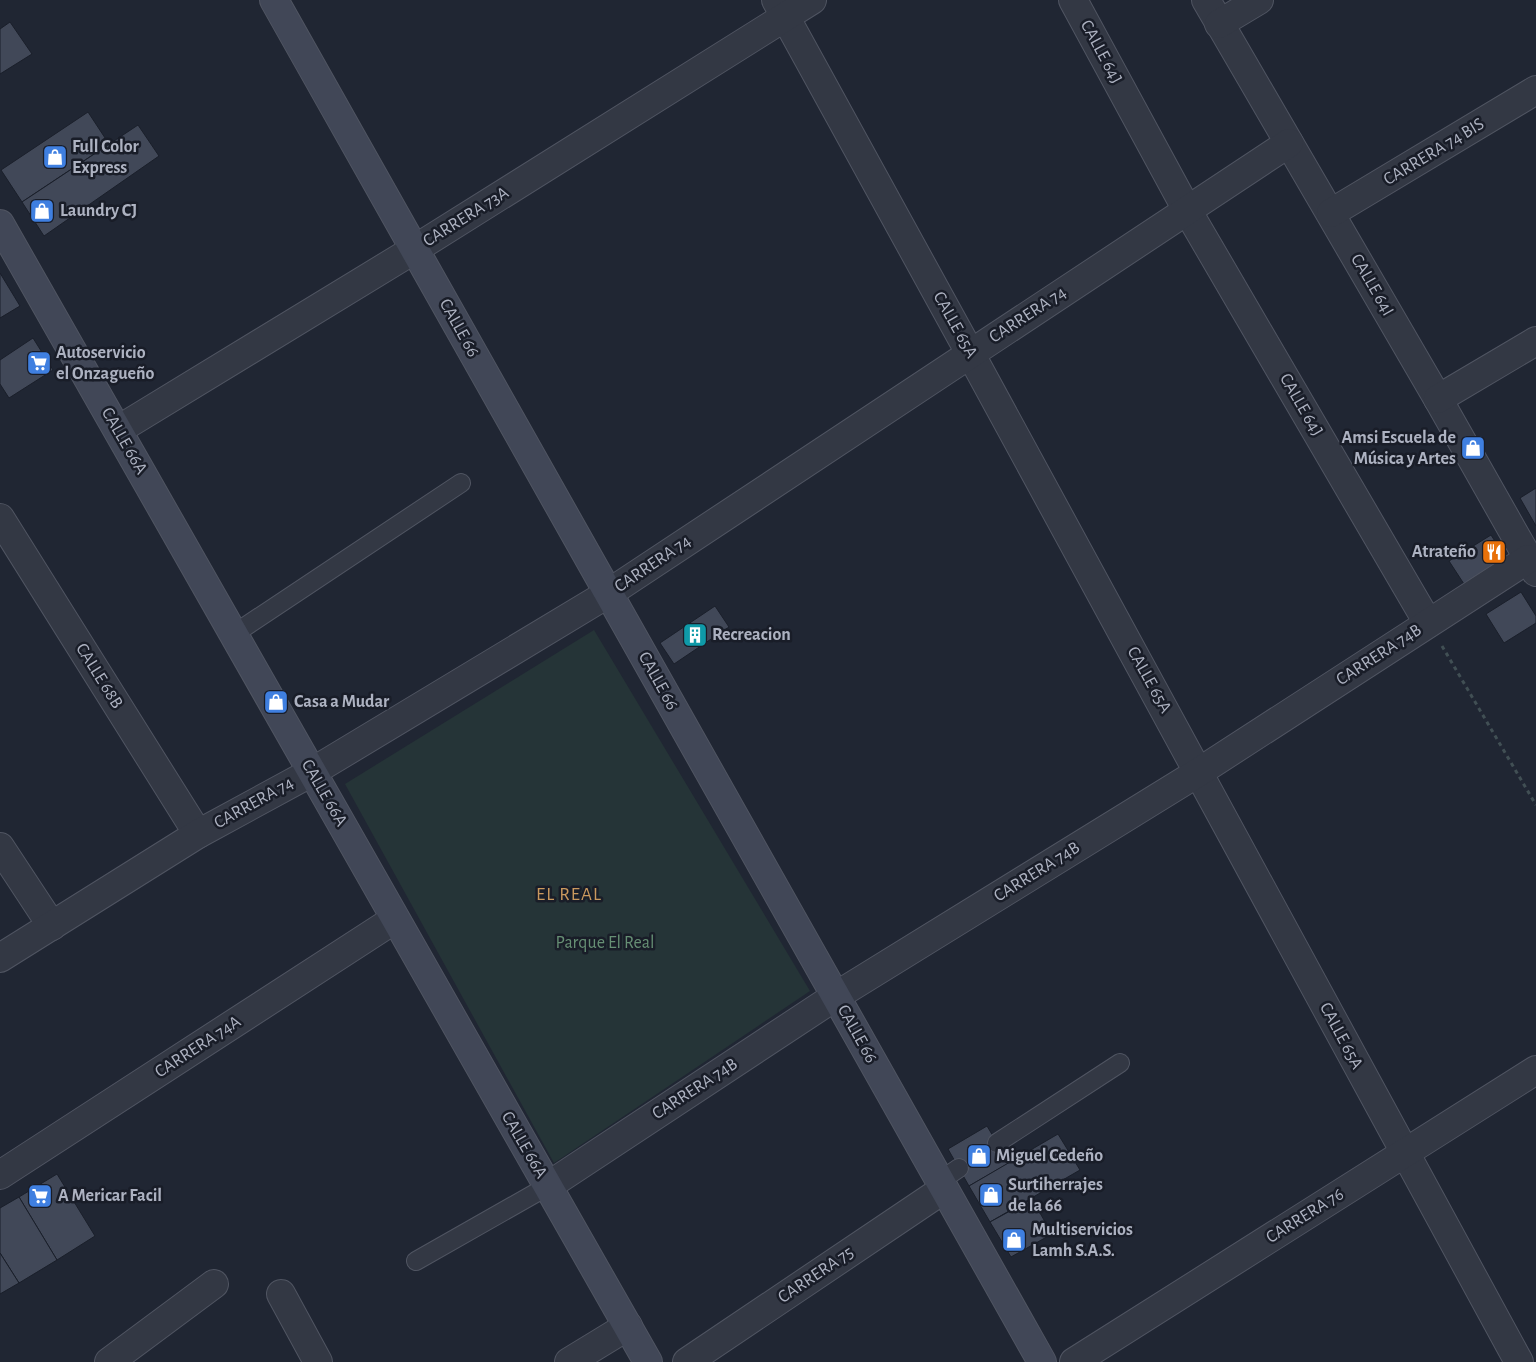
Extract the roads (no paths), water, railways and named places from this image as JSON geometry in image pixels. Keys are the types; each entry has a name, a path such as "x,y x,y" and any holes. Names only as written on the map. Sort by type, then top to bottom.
{"street":[{"name":"CALLE 66","path":"274,0 836,996 948,1179 1042,1362"},
{"name":"CARRERA 73A","path":"118,430 415,249 780,8 812,0"},
{"name":"CALLE 64J","path":"1073,0 1187,210 1428,623"},
{"name":"CALLE 64I","path":"1206,0 1331,213 1532,565"},
{"path":"1220,24 1259,0"},
{"name":"CALLE 65A","path":"780,8 1199,772 1519,1362"},
{"name":"CARRERA 74 BIS","path":"1331,213 1536,90"},
{"name":"CARRERA 74","path":"0,958 198,834 312,772 609,593 1289,143"},
{"name":"CALLE 66A","path":"0,224 648,1362"},
{"path":"1438,399 1536,341"},
{"name":"CALLE 68B","path":"0,518 198,834"},
{"name":"CARRERA 74B","path":"548,1186 836,996 1199,772 1428,623 1532,565"},
{"path":"0,847 52,926"},
{"name":"CARRERA 74A","path":"0,1175 396,919"},
{"name":"CARRERA 76","path":"1074,1362 1536,1070"},
{"name":"CARRERA 75","path":"687,1362 948,1179"},
{"path":"109,1362 214,1284"},
{"path":"281,1294 318,1362"},
{"path":"569,1362 628,1326"}],"lane":[{"path":"234,634 461,483"},
{"path":"997,1143 1120,1063"},
{"path":"416,1261 548,1186"}],"place":[{"name":"Full Color Express","path":"55,157"},
{"name":"Laundry CJ","path":"42,211"},
{"name":"Autoservicio el Onzagueño","path":"39,363"},
{"name":"Amsi Escuela de Música y Artes","path":"1473,448"},
{"name":"Atrateño","path":"1494,552"},
{"name":"Recreacion","path":"695,635"},
{"name":"Casa a Mudar","path":"276,702"},
{"name":"Miguel Cedeño","path":"979,1156"},
{"name":"Surtiherrajes de la 66","path":"991,1195"},
{"name":"A Mericar Facil","path":"40,1196"},
{"name":"Multiservicios Lamh S.A.S.","path":"1014,1240"}],"district":[{"name":"EL REAL","path":"569,894"}],"park label":[{"name":"Parque El Real","path":"605,943"}]}
